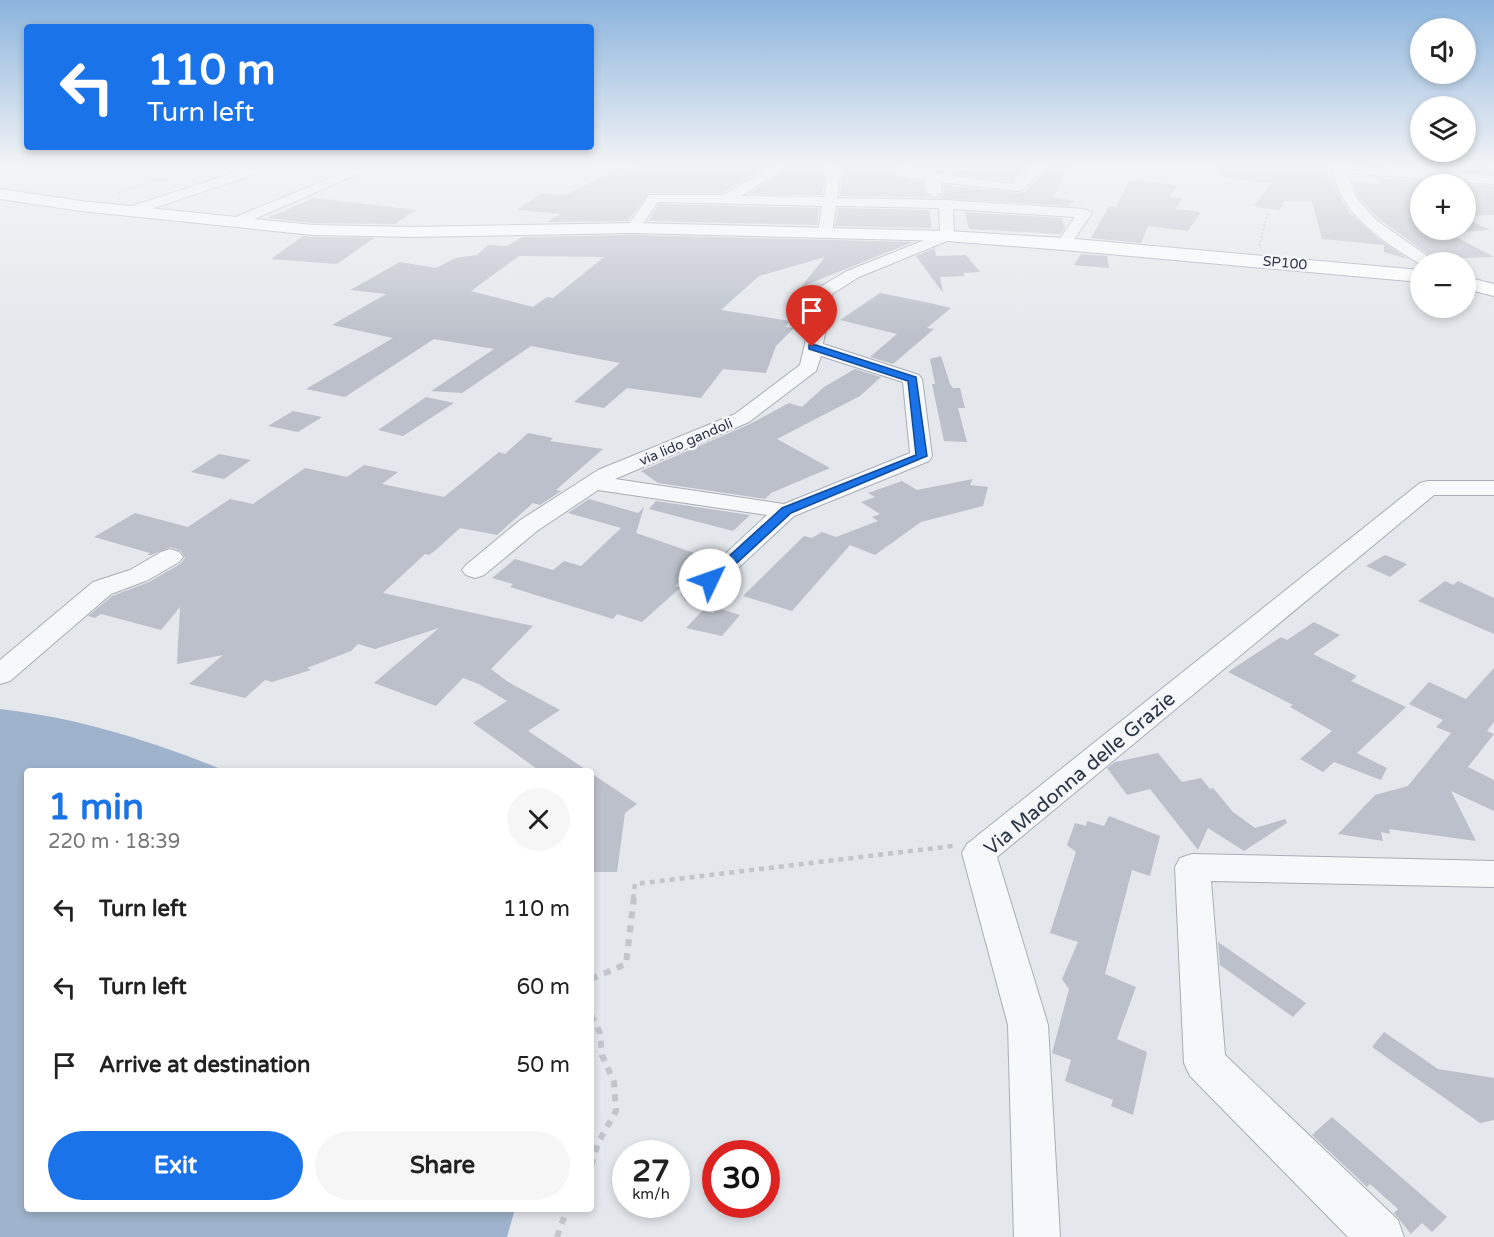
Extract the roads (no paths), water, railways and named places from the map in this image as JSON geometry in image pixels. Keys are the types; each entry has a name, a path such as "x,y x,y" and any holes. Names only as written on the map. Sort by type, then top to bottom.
{"main road":[{"name":"SP100","path":"243,223 366,233 633,228 947,236 1064,244 1410,275"},
{"path":"1476,286 1494,290"}],"street":[{"path":"633,228 637,223"},
{"path":"825,232 826,223"},
{"path":"945,223 947,236"},
{"path":"1064,244 1078,223"},
{"path":"1371,223 1413,252"},
{"name":"via lido gandoli","path":"475,570 528,526 606,475 742,418 808,367 824,292 853,274 947,236"},
{"path":"695,594 786,511 921,456 912,379 812,347"},
{"path":"595,483 786,511"},
{"name":"Via Madonna delle Grazie","path":"1037,1237 1028,1025 979,853 1428,488 1494,488"},
{"path":"0,675 102,588 139,575 170,557"},
{"path":"1381,1237 1205,1063 1192,867 1494,874"}],"water":[{"path":"0,709 59,718 115,732 218,768 24,768 24,1212 514,1212 507,1237 0,1237"}]}
